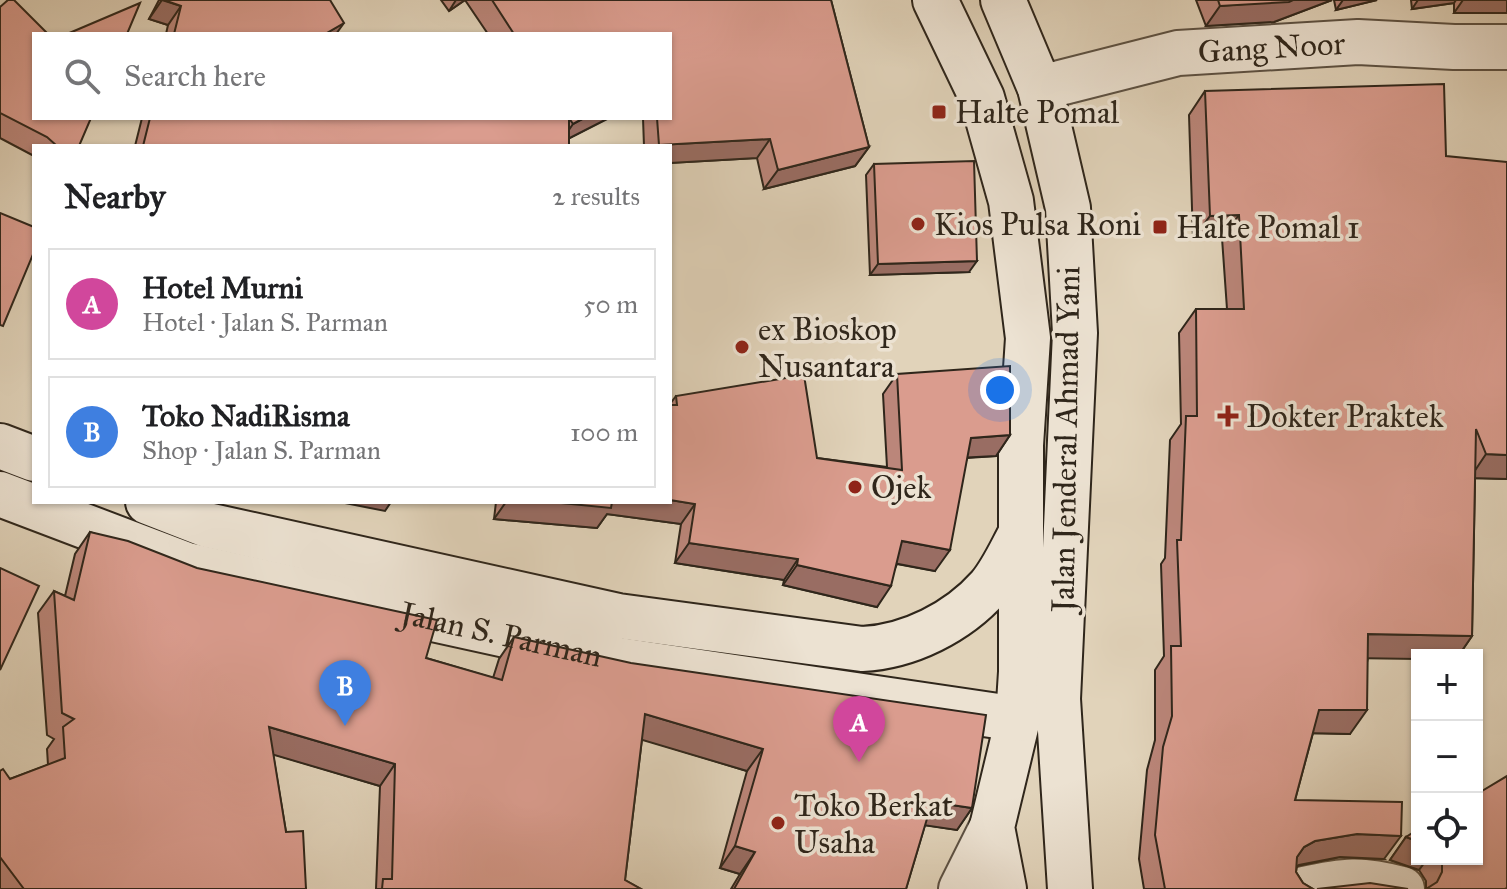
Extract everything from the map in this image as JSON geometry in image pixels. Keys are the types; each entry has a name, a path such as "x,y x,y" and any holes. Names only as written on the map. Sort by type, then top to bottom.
{"main road":[{"name":"Jalan Jenderal Ahmad Yani","path":"935,0 982,98 1011,201 1028,338 1021,445 1021,672 1018,719 992,827 1004,889"},
{"name":"Jalan Jenderal Ahmad Yani","path":"1003,0 1040,88 1068,208 1075,333 1058,699 1070,889"},
{"name":"Gang Noor","path":"1040,88 1178,53 1358,42 1507,47"},
{"path":"0,446 32,458"},
{"name":"Jalan S. Parman","path":"0,494 187,565 619,660 1018,719"},
{"name":"Jalan S. Parman","path":"153,504 207,525 618,616 862,649 877,649 914,637 960,616 991,585 1021,533"},
{"path":"961,889 992,827"},
{"path":"1304,889 1335,882 1369,880 1402,889"}],"building":[{"path":"8,0 14,0 46,32 32,32 32,120 90,120 80,144 55,144 0,113 0,7"},
{"path":"164,0 330,0 344,23 328,32 174,32 181,6"},
{"path":"492,0 831,0 869,147 778,170 770,139 659,144 657,120 672,120 672,32 513,32"},
{"path":"1218,0 1293,0 1220,6"},
{"path":"140,3 128,32 72,32"},
{"path":"1444,84 1446,156 1507,162 1507,455 1486,454 1476,429 1472,636 1368,634 1367,710 1319,710 1295,800 1402,802 1401,836 1357,834 1315,841 1304,847 1297,857 1296,872 1303,883 1313,889 1165,889 1155,835 1163,747 1172,716 1171,646 1181,646 1177,540 1181,540 1186,416 1197,416 1196,309 1244,309 1239,215 1210,216 1205,91"},
{"path":"150,120 569,120 569,144 144,144"},
{"name":"Kios Pulsa Roni","path":"974,161 977,261 878,264 874,164"},
{"path":"0,213 32,226 32,257 3,326 0,325"},
{"path":"1010,366 1010,435 971,438 950,550 902,541 891,586 797,565 798,559 689,543 695,504 672,500 672,405 677,405 676,396 804,375 817,458 902,470 897,374"},
{"path":"571,504 612,504 611,508"},
{"path":"90,532 128,541 197,568 437,620 426,658 502,680 514,637 631,663 986,715 972,808 932,802 906,889 734,889 755,852 735,846 763,749 645,714 625,880 641,889 382,889 383,879 392,879 395,764 269,727 286,832 303,831 306,889 24,889 0,857 0,771 3,769 10,779 65,758 63,727 74,719 62,713 54,591 74,600"},
{"path":"0,568 39,586 0,670"},
{"path":"1507,776 1507,888 1426,889 1437,882 1442,865 1483,865 1483,790"},
{"path":"1370,883 1408,889 1317,889"}],"place":[{"name":"Halte Pomal","path":"939,112"},
{"name":"Kios Pulsa Roni","path":"918,224"},
{"name":"Halte Pomal 1","path":"1160,227"},
{"name":"ex Bioskop Nusantara","path":"742,347"},
{"name":"Dokter Praktek","path":"1228,416"},
{"name":"Ojek","path":"855,487"},
{"name":"Toko NadiRisma","path":"345,726"},
{"name":"Hotel Murni","path":"859,762"},
{"name":"Toko Berkat Usaha","path":"778,823"}]}
